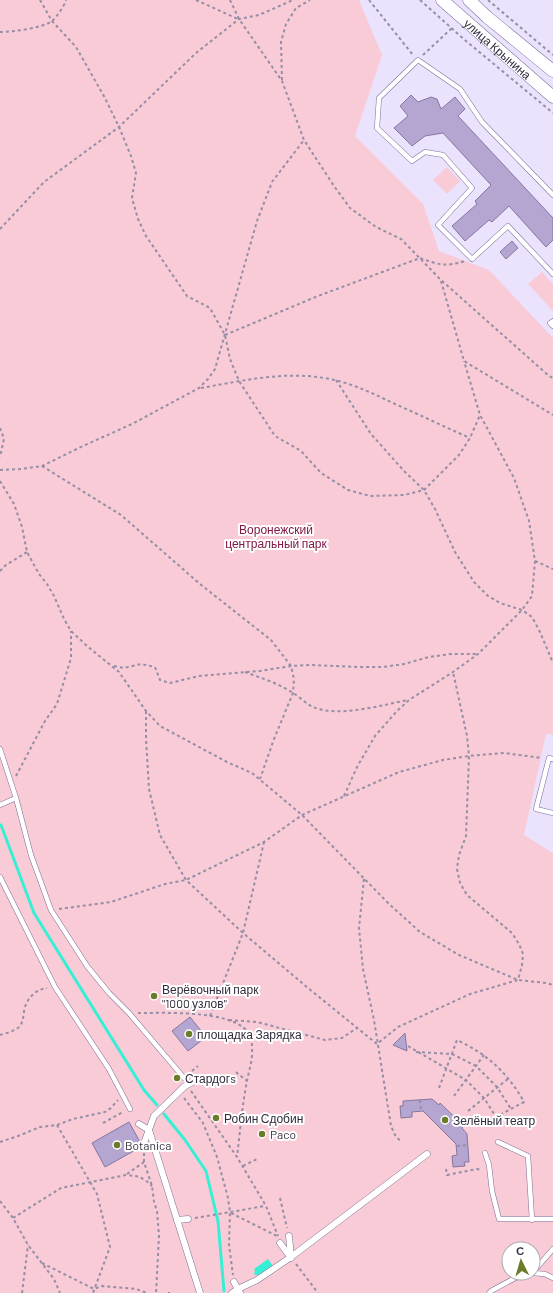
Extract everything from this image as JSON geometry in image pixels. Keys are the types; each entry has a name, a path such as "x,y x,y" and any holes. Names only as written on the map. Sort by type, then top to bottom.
{"main road":[{"name":"улица Крынина","path":"442,0 553,97"},
{"name":"улица Крынина","path":"468,0 553,71"}],"street":[{"path":"182,1094 186,1087 184,1078"},
{"path":"144,1146 154,1116 186,1087 198,1079"},
{"path":"139,1124 149,1130 200,1293"},
{"path":"139,1132 149,1130"},
{"path":"232,1293 239,1291 292,1259 427,1154"},
{"path":"177,1220 188,1219"},
{"path":"289,1236 292,1259"},
{"path":"280,1243 292,1259"},
{"path":"234,1282 239,1291"}],"lane":[{"path":"553,195 482,122 460,89 418,60 379,98 378,128 412,161 425,152 443,155 472,188 438,225 472,259 508,226 553,274"},
{"path":"553,320 550,323 553,326"},
{"path":"0,749 16,798 31,855 51,910 87,966 184,1078"},
{"path":"551,759 536,809 553,813"},
{"path":"0,805 16,798"},
{"path":"0,877 54,987 109,1069 130,1108"},
{"path":"498,1142 528,1156 532,1220"},
{"path":"485,1153 499,1219 553,1219"},
{"path":"541,1263 553,1249"},
{"path":"541,1274 553,1278"},
{"path":"489,1293 490,1291 509,1281"}],"path":[{"path":"40,0 52,21 76,47 105,98 119,127 131,156 136,173 132,198 138,219 146,236 187,296 210,308 225,335 230,359 239,381 275,436 301,452 321,473 348,490 370,496 404,495 424,490 459,455 470,438 480,415"},
{"path":"0,32 19,31 52,21 65,4 66,0"},
{"path":"196,0 239,20"},
{"path":"230,0 239,20 282,81 304,140 350,208 376,226 401,239 441,280 553,378"},
{"path":"0,229 44,182 119,127 196,53 239,20 259,16 293,0"},
{"path":"282,81 281,42 286,24 296,8 310,0"},
{"path":"369,0 418,60 452,28"},
{"path":"420,0 553,113"},
{"path":"488,0 553,55"},
{"path":"0,470 42,466 132,424 199,388 208,379 215,369 257,220 272,182 304,140"},
{"path":"225,335 318,296 420,258 436,264 452,265 472,259"},
{"path":"344,796 357,766 374,736 397,711 409,700 478,654 522,610 532,596 535,561 529,521 514,478 480,415 441,280"},
{"path":"464,361 553,415"},
{"path":"199,388 270,377 322,377 360,388 470,438"},
{"path":"336,380 371,434 404,472 424,490 435,509 455,552 474,582 488,596 500,603 522,610 532,617 553,663"},
{"path":"0,428 4,439 0,458"},
{"path":"42,466 121,515 200,584 271,640 291,666 294,679 293,693 274,739 260,779"},
{"path":"0,481 14,504 22,527 28,552 39,574 54,596 71,631 119,672 146,711 160,726 227,762 252,773 260,779 302,815 389,904 420,932 460,955 518,980 553,985"},
{"path":"0,571 6,565 28,552"},
{"path":"535,561 553,569"},
{"path":"11,784 26,759 45,721 57,704 70,658 71,631"},
{"path":"112,666 124,668 141,664 155,667 160,680 170,683 199,676 260,671 291,666 310,665 383,667 404,664 429,657 451,654 478,654"},
{"path":"243,672 272,681 313,707 325,710 337,711 358,709 409,700"},
{"path":"453,672 467,736 469,756 466,836 459,855 457,869 460,883 467,895 512,933 519,944 523,954 518,980"},
{"path":"146,711 149,789 160,835 186,880 242,933 377,1044"},
{"path":"51,910 111,902 165,884 186,880 264,842 302,815 399,772 444,760 504,753 551,759"},
{"path":"210,1016 242,933 264,842"},
{"path":"364,878 359,928 363,969 374,1020 391,1126 395,1135 401,1142"},
{"path":"377,1044 398,1027 470,994 518,980"},
{"path":"0,1035 19,1027 23,1019 26,1006 32,996 41,988 54,987"},
{"path":"129,1013 185,1013 210,1016 239,1024 247,1030 250,1035 252,1049 237,1157"},
{"path":"226,1020 257,1022 325,1040 342,1038 356,1028"},
{"path":"439,1088 457,1040 484,1055 498,1067 517,1088 524,1102 479,1126"},
{"path":"408,1046 466,1080 484,1098 496,1117"},
{"path":"416,1052 452,1054 476,1066 497,1087 511,1109"},
{"path":"454,1096 484,1055"},
{"path":"192,1071 198,1066"},
{"path":"236,1072 247,1081"},
{"path":"468,1111 508,1078"},
{"path":"186,1087 243,1166 266,1206 278,1236 230,1212"},
{"path":"182,1094 203,1123 217,1157 228,1198 230,1212 229,1245 234,1282"},
{"path":"0,1142 40,1127 105,1112 118,1100 125,1097"},
{"path":"420,1100 421,1111"},
{"path":"103,1123 130,1108"},
{"path":"57,1124 97,1194 110,1247 93,1293"},
{"path":"457,1146 468,1145"},
{"path":"144,1146 144,1162 152,1186 157,1212 159,1236 156,1293"},
{"path":"243,1166 257,1159"},
{"path":"126,1175 144,1162"},
{"path":"446,1169 447,1175 476,1169 489,1171"},
{"path":"13,1218 61,1188 126,1175 135,1175 145,1179 152,1186"},
{"path":"280,1198 289,1236"},
{"path":"0,1201 13,1218 28,1245 54,1279 60,1293"},
{"path":"188,1219 266,1206"},
{"path":"22,1293 28,1245"},
{"path":"292,1259 318,1293"},
{"path":"42,1263 94,1289 102,1286 136,1289 147,1293"}],"green space":[{"name":"Воронежский центральный парк","path":"0,0 359,0 382,55 355,136 423,204 439,251 489,270 553,338 553,735 546,734 524,835 553,853 553,1293 0,1293"},
{"path":"447,167 460,181 447,194 433,180"},
{"path":"542,272 553,284 553,311 528,284"}],"shaded area":[{"path":"268,1259 273,1266 259,1276 255,1275 254,1269"}],"building":[{"path":"411,95 418,102 431,97 437,99 441,109 455,97 465,109 458,116 553,218 553,240 546,247 509,206 492,222 489,220 465,241 452,226 477,204 475,201 491,185 443,133 425,136 412,146 394,128 408,116 400,106"},
{"path":"512,241 518,248 506,259 500,252"},
{"name":"площадка Зарядка","path":"190,1017 206,1037 188,1051 172,1031"},
{"path":"405,1033 407,1051 393,1045"},
{"path":"432,1099 439,1105 440,1103 464,1126 462,1128 467,1134 469,1162 464,1162 465,1166 453,1167 452,1156 457,1155 456,1144 423,1111 412,1112 412,1117 401,1118 400,1106 403,1106 403,1101"},
{"name":"Botanica","path":"129,1122 140,1142 139,1148 105,1167 92,1143"}],"waterway":[{"path":"1,825 34,913 144,1090 157,1105"},
{"path":"164,1114 185,1140 206,1171 218,1221 224,1291"}],"place":[{"name":"Верёвочный парк \"1000 узлов\"","path":"154,996"},
{"name":"площадка Зарядка","path":"189,1034"},
{"name":"Стардогs","path":"177,1078"},
{"name":"Робин Сдобин","path":"216,1118"},
{"name":"Зелёный театр","path":"445,1120"},
{"name":"Paco","path":"262,1134"},
{"name":"Botanica","path":"117,1145"}]}
